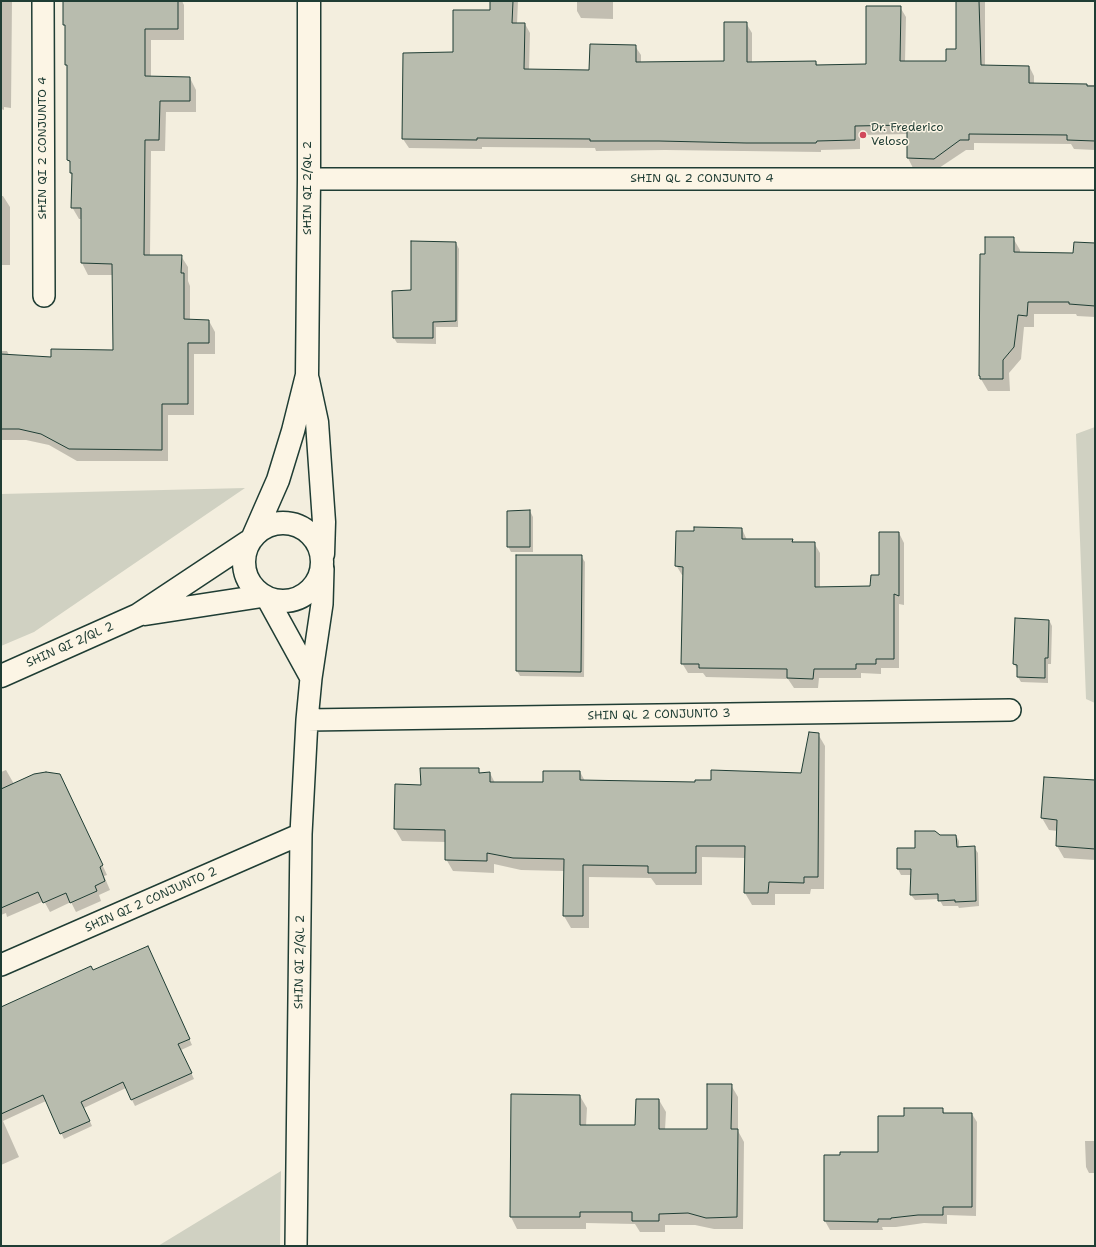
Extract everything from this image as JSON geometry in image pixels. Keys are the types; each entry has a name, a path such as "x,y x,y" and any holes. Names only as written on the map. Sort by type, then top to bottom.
{"street":[{"name":"SHIN QI 2 CONJUNTO 4","path":"43,1 44,296"},
{"name":"SHIN QI 2/QL 2","path":"296,1246 301,834 307,720 311,678 322,604 324,522 317,422 307,375 309,1"},
{"name":"SHIN QL 2 CONJUNTO 4","path":"309,179 1095,179"},
{"name":"SHIN QI 2/QL 2","path":"1,676 138,615 251,539 278,480 293,431 307,375"},
{"path":"265,597 285,602 302,597 316,585 323,563 318,541 306,529 291,522 275,523 260,529 251,539 244,556 245,571 251,585 265,597 311,678"},
{"name":"SHIN QI 2/QL 2","path":"138,615 265,597"},
{"name":"SHIN QL 2 CONJUNTO 3","path":"307,720 1010,710"},
{"name":"SHIN QI 2 CONJUNTO 2","path":"1,965 301,834"}],"shaded area":[{"path":"1095,427 1095,703 1086,699 1076,434"},
{"path":"245,488 34,632 1,646 1,494"},
{"path":"281,1171 280,1246 158,1246"}],"building":[{"path":"63,1 178,1 178,29 145,29 145,76 190,77 190,101 160,101 159,140 145,140 144,255 182,255 181,273 184,273 184,319 209,320 209,343 188,343 188,404 162,404 162,450 69,449 41,434 19,429 1,429 1,354 51,357 51,349 113,350 112,264 81,263 81,208 71,208 72,173 70,173 70,161 67,160 67,65 65,65 65,25 63,25"},
{"path":"490,1 513,1 512,23 525,23 524,69 589,70 590,44 636,45 636,62 724,61 724,22 747,22 747,62 816,61 816,65 866,64 866,6 901,6 900,61 946,61 946,49 956,49 956,1 979,1 981,65 1029,66 1029,83 1087,84 1087,86 1095,86 1095,141 1067,140 1067,135 969,134 969,140 960,140 934,159 907,158 907,125 855,126 855,140 817,141 816,143 590,141 590,139 402,139 403,53 453,52 453,10 490,10"},
{"path":"985,237 1014,237 1014,252 1073,253 1074,242 1095,243 1095,306 1069,304 1069,302 1028,302 1027,316 1018,315 1014,347 1003,360 1003,379 980,379 979,376 980,254 985,254"},
{"path":"411,241 456,242 456,321 433,322 433,338 393,338 392,291 411,290"},
{"path":"530,510 530,547 507,547 507,511"},
{"path":"694,527 742,528 742,539 793,539 792,542 815,542 815,587 870,586 871,575 879,575 879,532 899,532 899,596 894,594 894,659 876,659 876,664 856,664 856,669 814,669 813,679 787,678 787,669 699,668 699,664 681,664 683,567 675,566 676,531 694,531"},
{"path":"516,555 582,555 581,672 516,671"},
{"path":"1015,618 1049,620 1048,658 1045,658 1045,678 1017,677 1017,665 1013,664"},
{"path":"809,732 819,733 818,877 804,877 804,883 769,882 768,893 744,893 745,846 696,846 696,873 648,873 648,866 583,865 583,916 563,916 564,859 513,858 487,853 487,861 445,860 445,830 394,829 395,784 421,785 420,768 479,768 479,773 490,772 490,782 543,782 543,771 580,771 580,780 695,782 695,780 711,780 711,770 801,773"},
{"path":"46,772 60,774 103,865 100,867 105,881 95,886 97,891 70,903 66,893 43,903 38,892 1,908 1,789 34,774"},
{"path":"1044,777 1095,780 1095,849 1056,846 1057,820 1041,818"},
{"path":"915,831 935,831 940,835 956,835 957,847 975,846 976,901 938,901 938,894 910,895 911,869 897,869 897,848 915,848"},
{"path":"148,946 190,1039 178,1044 192,1073 131,1100 123,1082 81,1102 90,1121 60,1134 43,1095 1,1114 1,1007 91,966 93,970"},
{"path":"707,1084 732,1084 731,1129 738,1129 737,1217 706,1218 688,1213 659,1214 659,1221 632,1221 632,1212 580,1212 580,1217 510,1217 511,1094 580,1095 580,1125 635,1125 636,1099 659,1099 659,1129 707,1129"},
{"path":"904,1108 943,1108 943,1113 972,1113 972,1207 943,1207 943,1215 918,1215 891,1219 878,1219 878,1222 824,1221 824,1155 840,1155 840,1152 878,1152 878,1116 904,1116"}],"place":[{"name":"Dr. Frederico Veloso","path":"863,135"}]}
